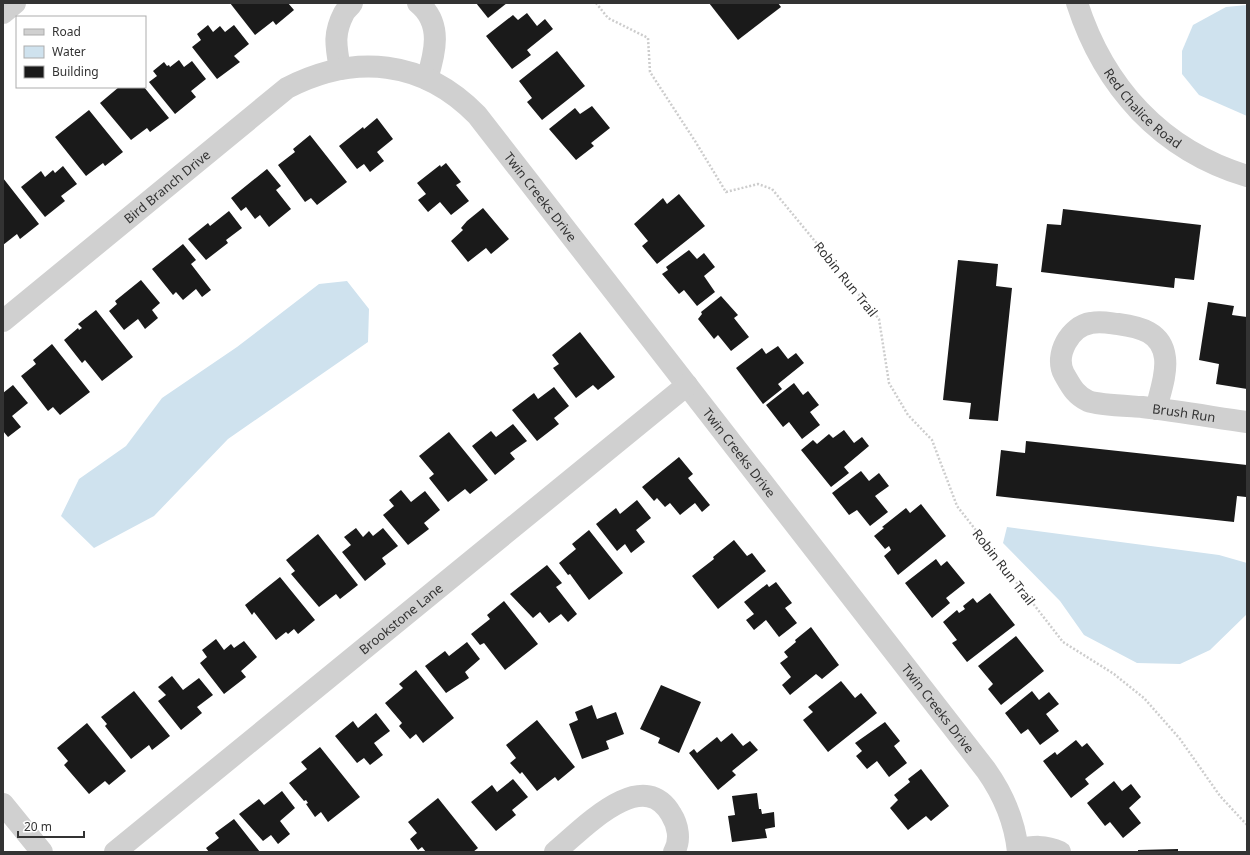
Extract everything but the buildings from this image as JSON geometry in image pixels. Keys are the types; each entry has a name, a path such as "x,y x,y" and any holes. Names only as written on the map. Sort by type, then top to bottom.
{"street":[{"path":"3,13 15,3"},
{"path":"340,69 335,41 336,30 345,11 352,3"},
{"path":"418,3 431,20 436,37 436,50 427,79"},
{"name":"Red Chalice Road","path":"1077,3 1087,33 1100,60 1118,86 1138,110 1161,131 1196,155 1224,169 1247,176"},
{"name":"Bird Branch Drive","path":"3,321 287,88 306,79 340,69 366,66 383,67"},
{"name":"Twin Creeks Drive","path":"383,67 410,72 427,79 454,94 477,115 992,778 1007,808 1018,851 1034,846 1050,848 1060,852"},
{"name":"Brush Run","path":"1156,409 1166,368 1165,358 1160,343 1151,333 1142,328 1101,322 1087,324 1078,329 1066,342 1063,351 1061,369 1074,392 1089,401 1247,422"},
{"name":"Brookstone Lane","path":"115,852 687,385"},
{"path":"554,852 613,804 632,796 652,798 669,810 675,820 677,828 678,840 674,852"},
{"path":"3,804 42,852"}],"path":[{"name":"Robin Run Trail","path":"596,3 608,18 648,38 650,72 726,192 758,184 772,189 879,319 889,383 908,415 932,440 957,506 1035,608 1063,642 1114,674 1144,698 1180,739 1220,796 1247,825"}],"water":[{"path":"1247,5 1247,116 1199,95 1182,74 1182,51 1193,25 1226,7"},
{"path":"347,281 369,309 368,342 228,439 154,516 94,548 61,516 79,479 126,446 162,398 237,347 319,284"},
{"path":"1007,527 1219,555 1247,563 1247,614 1210,650 1180,664 1137,663 1084,635 1060,601 1003,543"}]}
